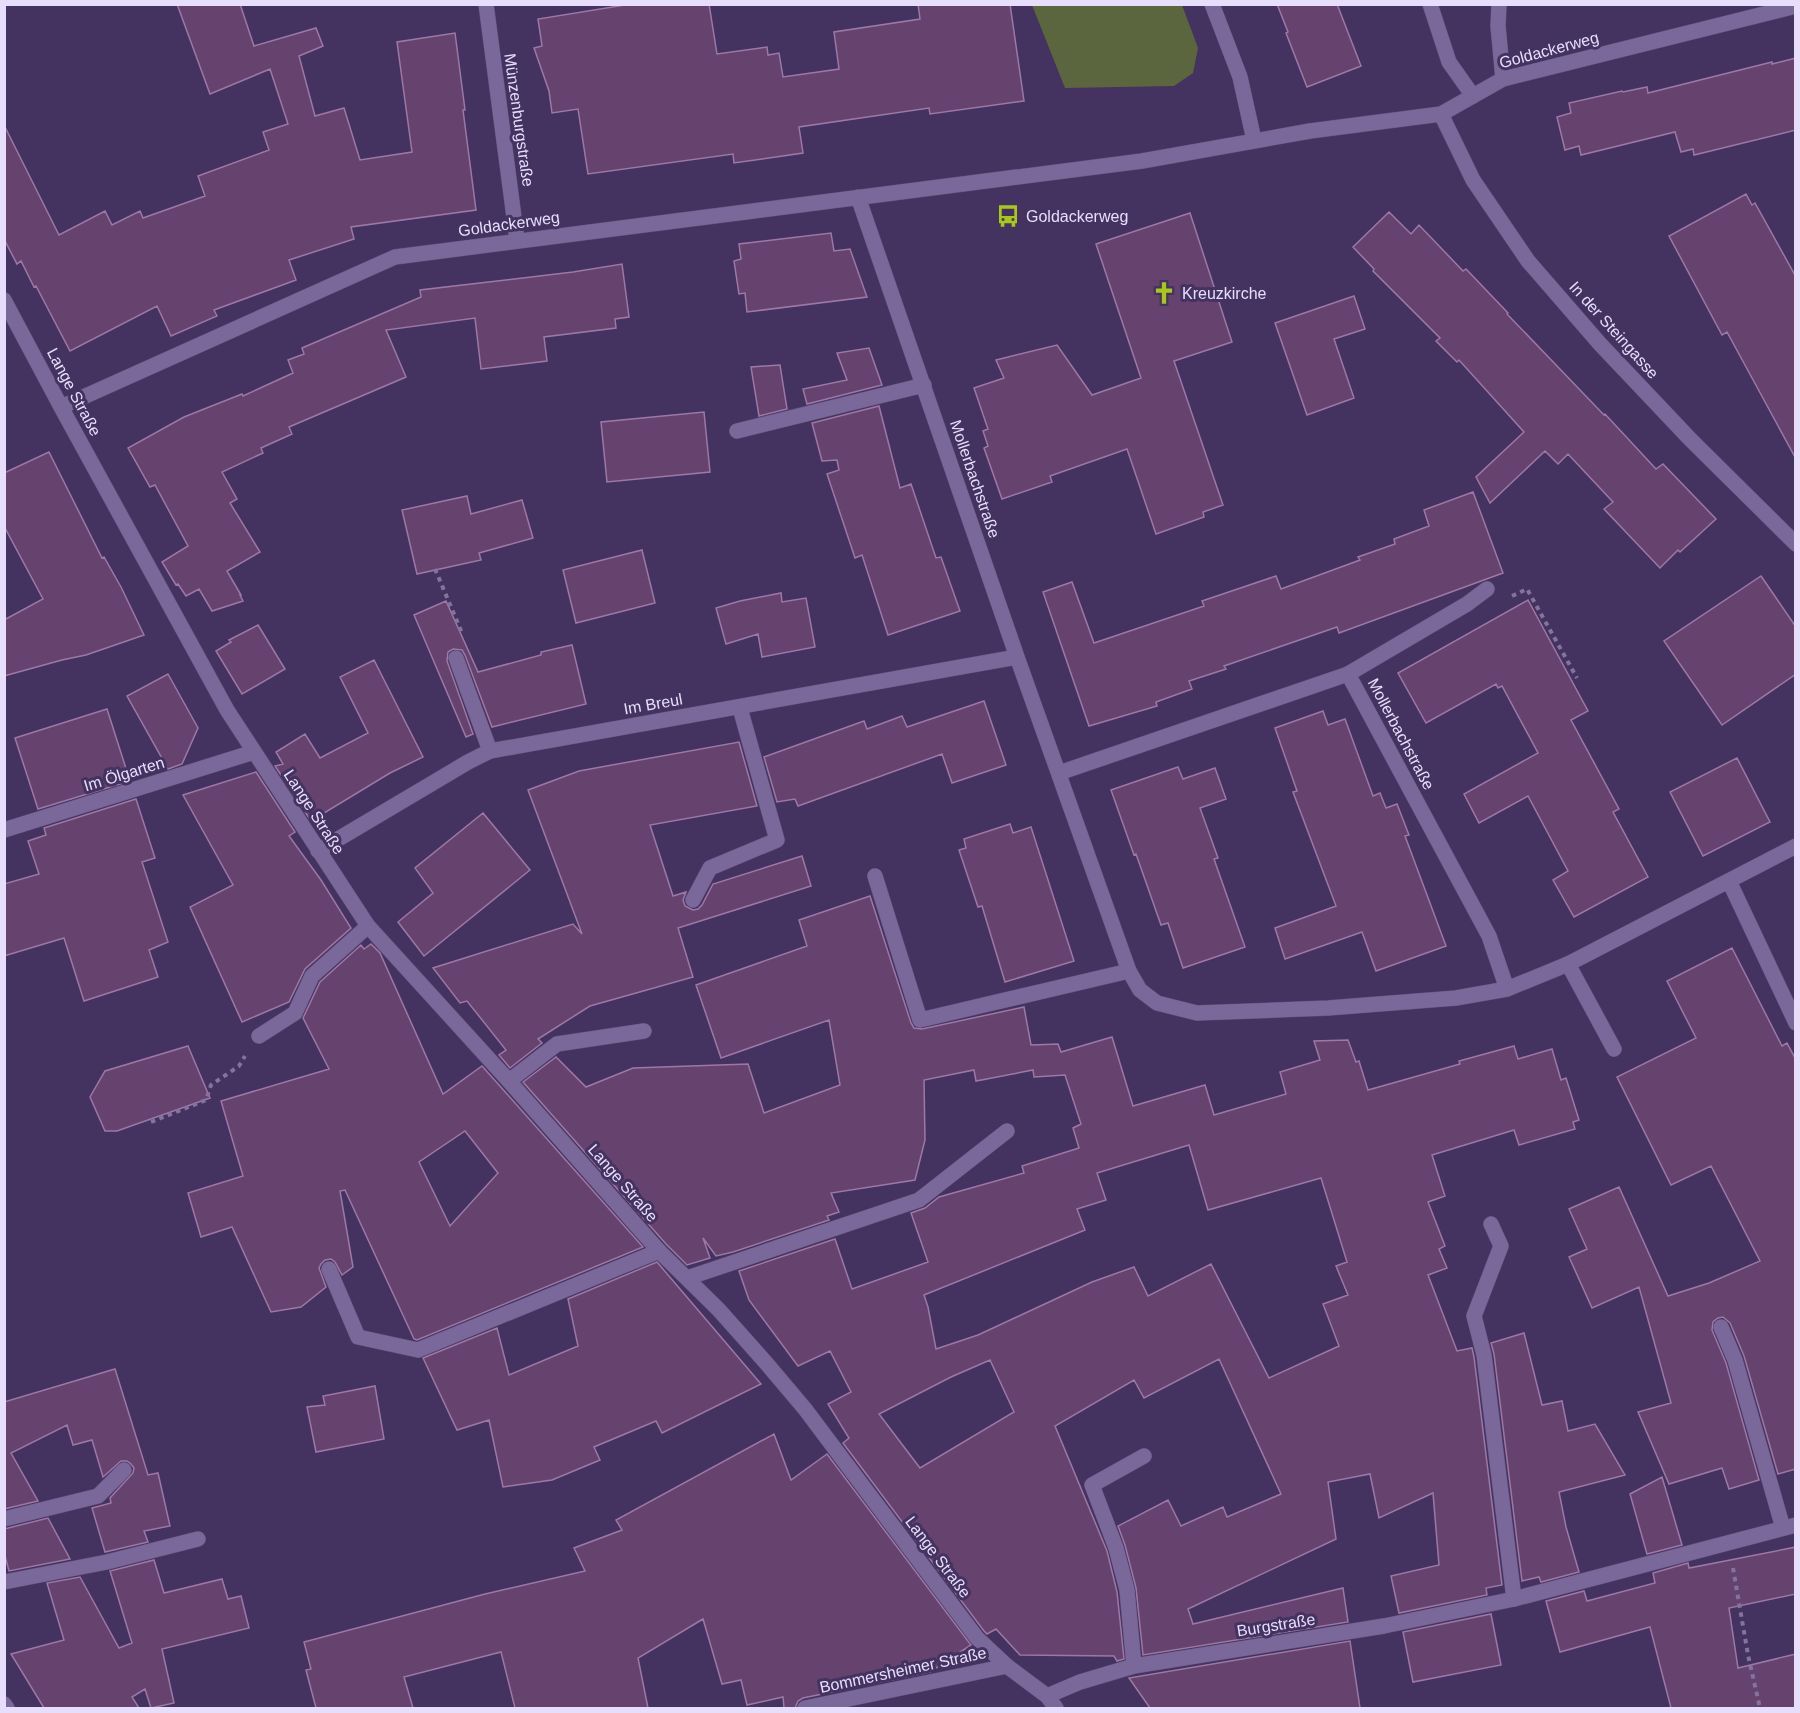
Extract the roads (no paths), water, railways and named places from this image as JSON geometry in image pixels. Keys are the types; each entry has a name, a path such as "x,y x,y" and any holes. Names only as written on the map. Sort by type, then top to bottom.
{"street":[{"name":"Münzenburgstraße","path":"486,4 517,240"},
{"path":"1212,4 1240,77 1254,140"},
{"path":"1430,4 1449,62 1473,96"},
{"path":"1499,4 1498,26 1503,79"},
{"name":"Goldackerweg","path":"61,407 395,257 1142,161 1310,131 1441,114 1503,79 1796,6"},
{"name":"In der Steingasse","path":"1441,114 1473,180 1528,261 1600,344 1690,439 1796,544"},
{"name":"Mollerbachstraße","path":"858,196 1017,657 1130,971 1140,990 1157,1003 1197,1013 1328,1008 1456,998 1507,989 1568,964 1796,846"},
{"name":"Lange Straße","path":"4,300 227,710 368,926 659,1251 719,1310 805,1409 977,1638 1007,1666 1052,1702"},
{"path":"737,431 924,385"},
{"path":"1348,674 1467,604 1487,589"},
{"name":"Im Breul","path":"318,850 490,751 1017,657"},
{"path":"456,658 490,751"},
{"name":"Mollerbachstraße","path":"1059,773 1348,674 1489,936 1507,989"},
{"path":"693,900 710,868 777,840 740,708"},
{"name":"Im Ölgarten","path":"4,830 254,752"},
{"path":"874,876 920,1020 1130,971"},
{"path":"1729,881 1796,1023"},
{"path":"259,1036 295,1013 312,976 368,926"},
{"path":"1568,964 1614,1049"},
{"path":"509,1081 557,1044 644,1031"},
{"path":"687,1278 919,1200 1007,1131"},
{"path":"1491,1224 1501,1246 1474,1316 1484,1355 1514,1599"},
{"path":"329,1269 358,1337 418,1350 659,1251"},
{"path":"1721,1328 1735,1360 1789,1526"},
{"path":"1134,1666 1128,1590 1116,1548 1092,1485 1144,1456"},
{"path":"4,1519 98,1496 124,1470"},
{"name":"Burgstraße","path":"1052,1702 1080,1682 1134,1666 1384,1626 1514,1599 1789,1526"},
{"path":"4,1582 107,1562 198,1539"},
{"name":"Bommersheimer Straße","path":"805,1708 1007,1666"},
{"path":"4,1704 7,1708"}],"place":[{"name":"Goldackerweg","path":"1008,216"},
{"name":"Kreuzkirche","path":"1164,293"}]}
